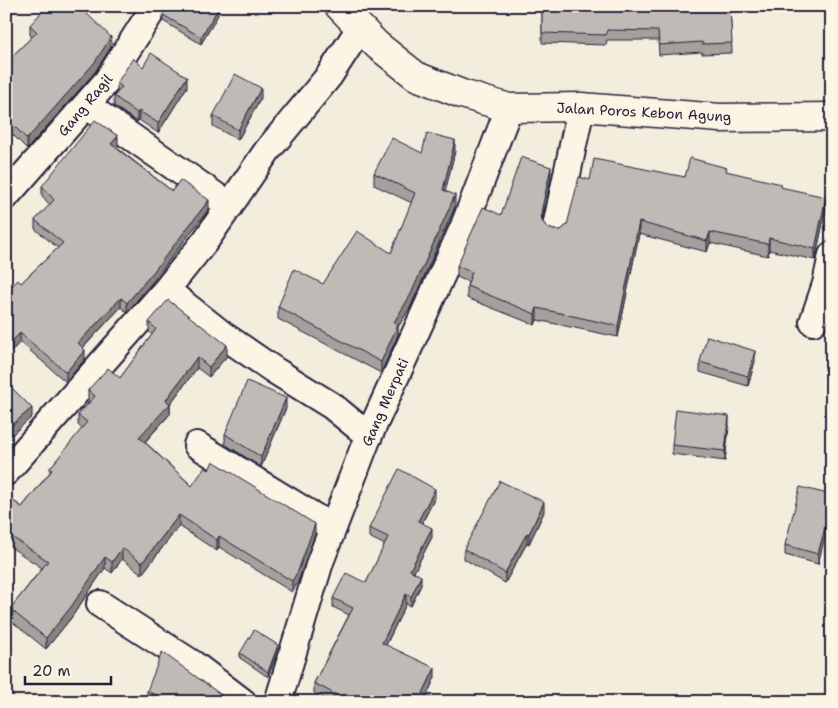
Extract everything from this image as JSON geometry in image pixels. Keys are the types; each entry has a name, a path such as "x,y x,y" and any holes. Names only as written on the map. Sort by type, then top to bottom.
{"main road":[{"name":"Jalan Poros Kebon Agung","path":"339,6 377,45 416,76 462,94 508,108 581,107 720,118 832,117"}],"street":[{"name":"Gang Ragil","path":"6,196 107,81 155,6"},
{"path":"6,472 166,290 230,206 268,151 329,76 360,28"},
{"path":"86,105 230,206"},
{"path":"556,227 581,107"},
{"name":"Gang Merpati","path":"278,702 320,562 333,528 369,436 464,226 508,108"},
{"path":"813,322 826,284 832,254"},
{"path":"166,290 223,335 332,406 369,436"},
{"path":"197,445 333,528"},
{"path":"100,604 193,664 243,702"}],"building":[{"path":"47,6 77,6 111,37 95,62 27,139 6,118 6,62 37,32 30,25"},
{"path":"167,6 214,6 218,9 201,37 163,15"},
{"path":"542,6 730,6 732,43 702,44 702,42 659,45 658,31 607,30 606,35 542,33"},
{"path":"151,53 187,77 158,123 139,111 137,113 114,96 122,87 117,83 133,58 143,67"},
{"path":"235,74 261,88 238,130 213,116"},
{"path":"95,120 118,136 111,144 172,191 180,180 209,200 127,303 121,298 78,343 85,350 66,372 20,333 6,347 6,292 18,280 21,283 63,243 35,220 54,200 42,186"},
{"path":"427,133 455,140 443,190 455,195 410,296 394,322 398,324 381,362 278,307 294,269 323,284 357,231 391,253 415,193 374,173 392,138 422,153"},
{"path":"521,157 551,167 541,213 542,221 553,230 561,230 567,225 579,177 590,180 594,159 685,177 690,158 727,168 726,171 781,184 780,187 826,197 815,249 769,238 768,244 710,232 707,241 639,222 618,326 537,308 535,314 467,286 472,272 457,266 483,207 501,215"},
{"path":"168,300 227,345 209,367 197,357 166,400 170,404 139,437 192,486 205,467 209,470 213,461 315,524 298,571 292,581 219,536 217,540 179,515 142,563 122,548 112,562 105,557 71,607 46,638 10,609 48,561 6,533 6,496 22,507 87,422 78,415 95,396 88,390 108,368 120,378 156,329 149,322"},
{"path":"707,336 755,351 748,376 700,362"},
{"path":"247,381 286,398 261,457 225,434"},
{"path":"6,382 32,408 6,430"},
{"path":"676,409 729,416 725,451 672,445"},
{"path":"399,469 435,489 418,521 432,528 410,570 421,576 411,597 406,594 382,643 435,668 423,693 439,702 345,702 346,700 314,683 353,608 333,598 346,573 366,583 388,537 369,528"},
{"path":"500,481 544,502 529,534 527,533 505,573 464,549"},
{"path":"800,487 832,495 818,554 785,545"},
{"path":"254,630 278,645 268,672 240,653"},
{"path":"162,652 231,702 173,702 147,691"}]}
